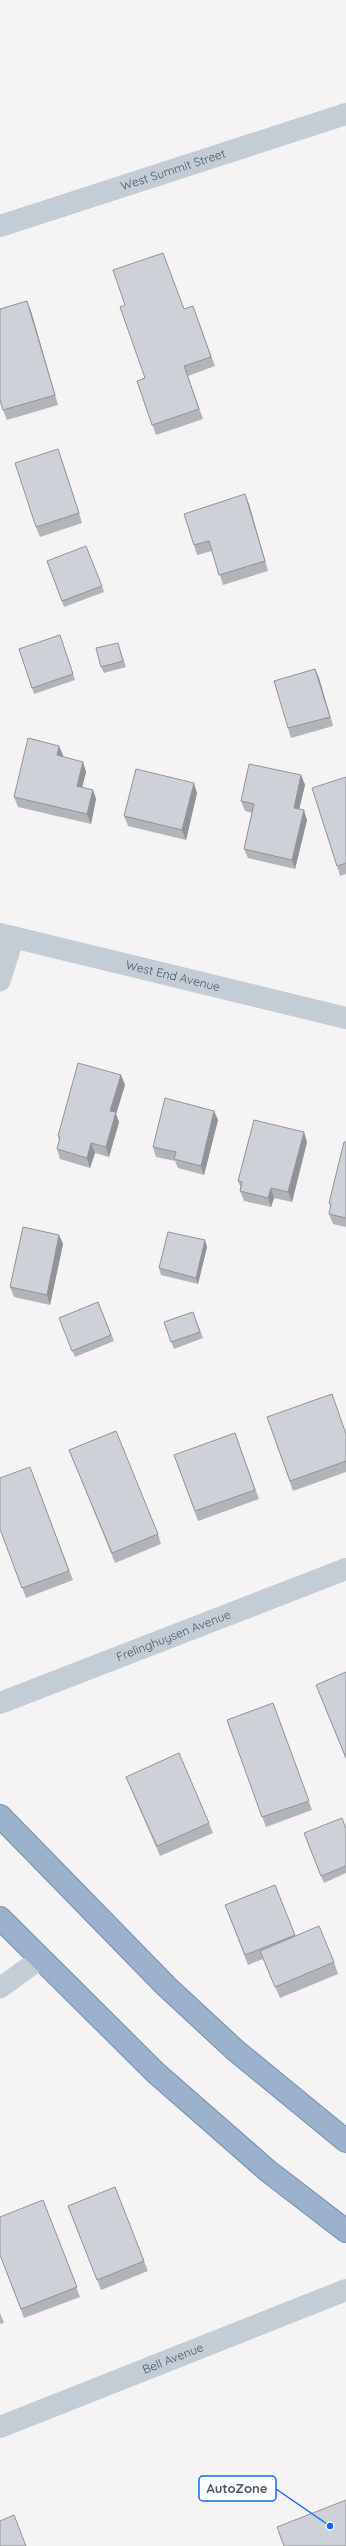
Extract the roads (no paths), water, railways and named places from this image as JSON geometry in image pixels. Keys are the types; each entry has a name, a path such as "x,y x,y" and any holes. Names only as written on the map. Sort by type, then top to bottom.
{"highway":[{"path":"0,1816 172,1991 235,2050 346,2141"},
{"path":"0,1918 156,2073 268,2171 346,2231"}],"street":[{"name":"West Summit Street","path":"0,226 346,114"},
{"name":"West End Avenue","path":"7,936 346,1018"},
{"name":"Frelinghuysen Avenue","path":"0,1703 346,1569"},
{"name":"Bell Avenue","path":"0,2427 346,2290"}],"lane":[{"path":"0,982 7,936"},
{"path":"0,1988 40,1959"}],"place":[{"name":"AutoZone","path":"330,2526"}]}
